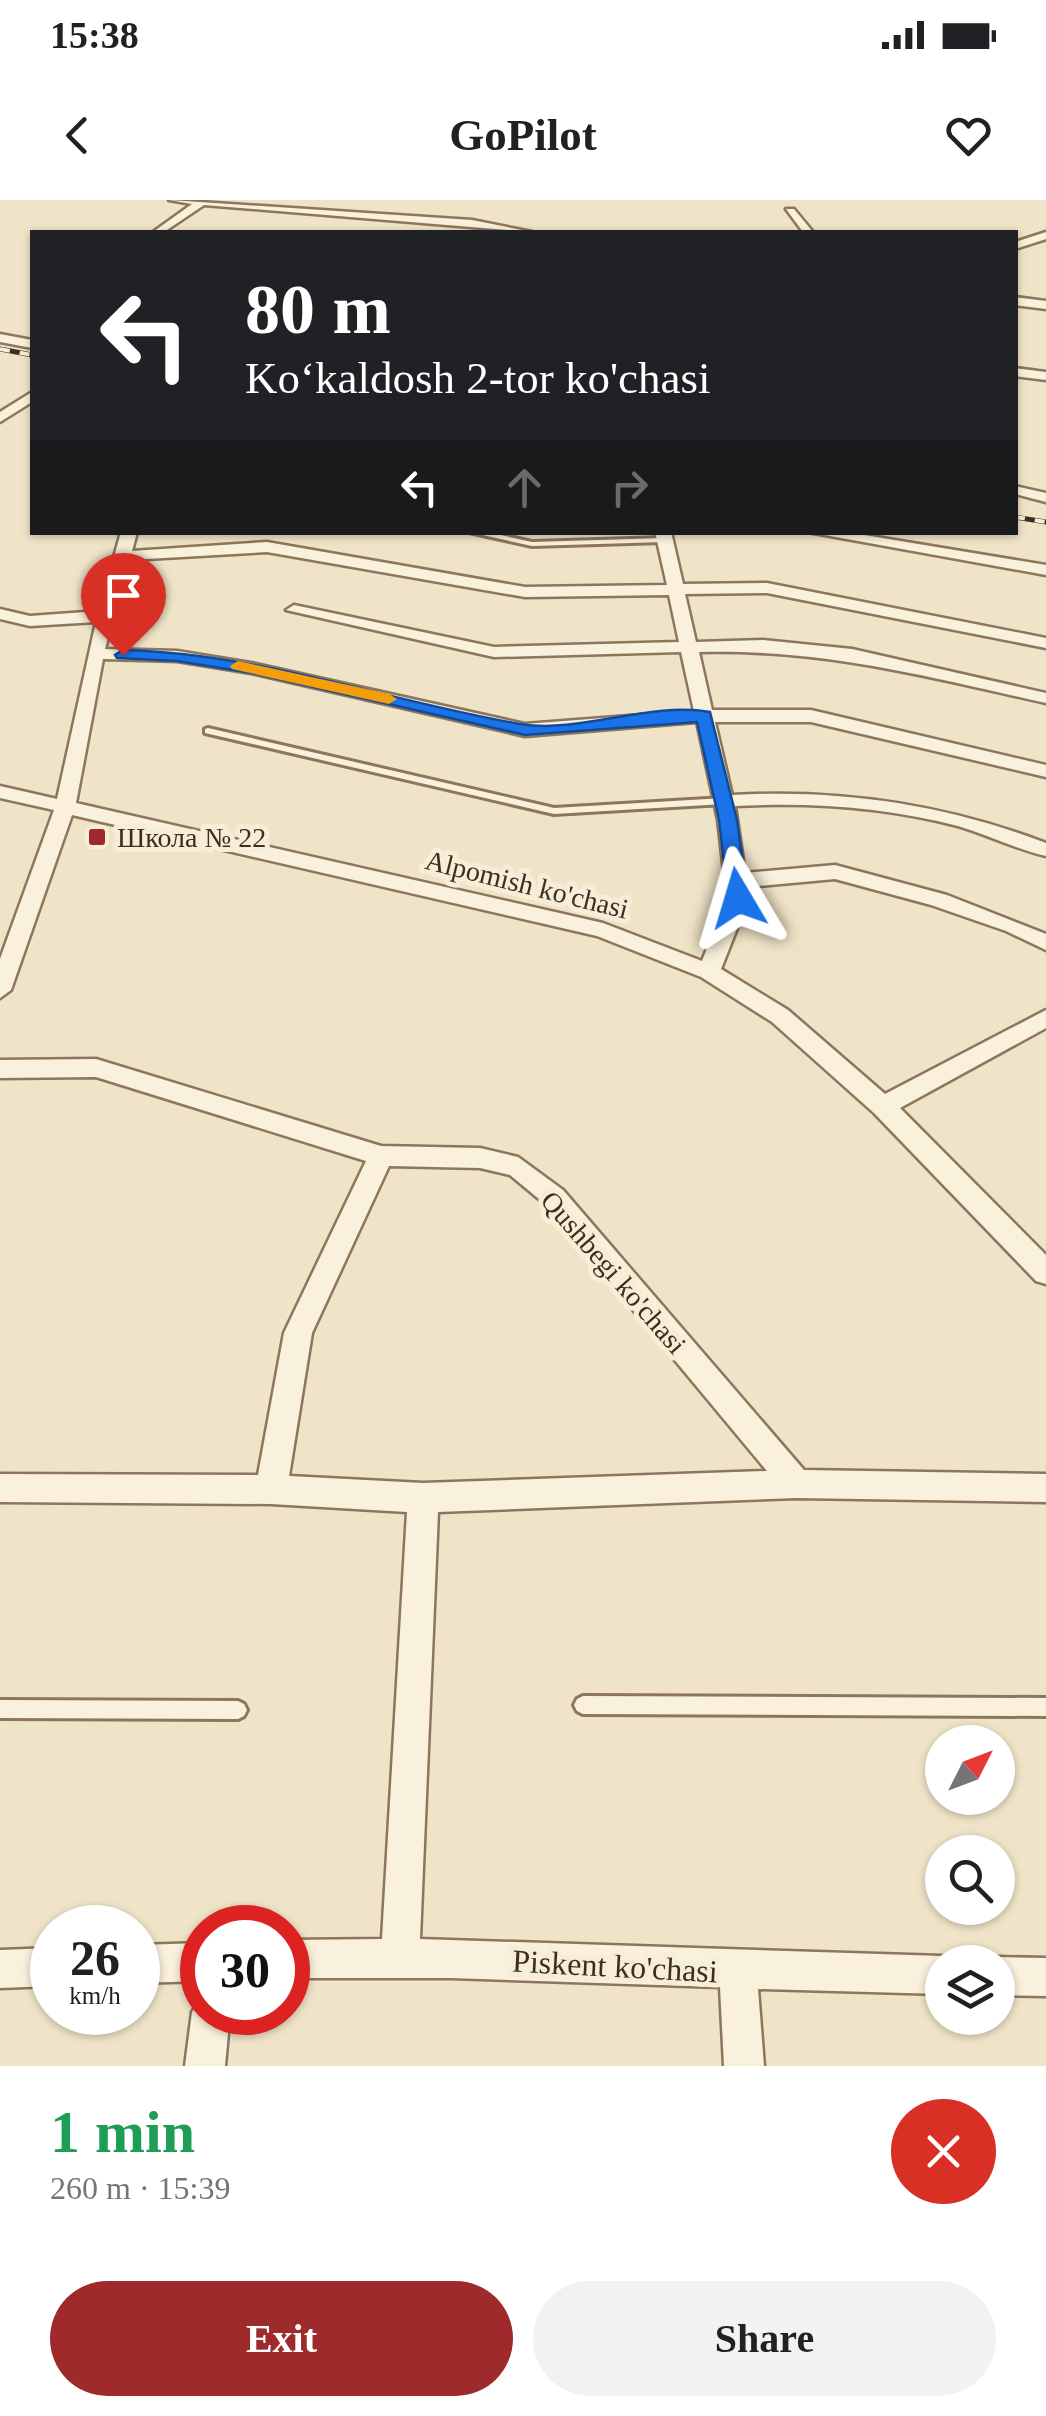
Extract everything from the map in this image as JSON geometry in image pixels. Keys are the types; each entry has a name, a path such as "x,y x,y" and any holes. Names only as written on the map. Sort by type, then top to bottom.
{"street":[{"path":"174,200 472,223 515,230"},
{"path":"161,230 197,202"},
{"path":"790,212 806,230"},
{"path":"1018,245 1046,235"},
{"path":"1018,301 1046,305"},
{"path":"0,338 30,344"},
{"path":"1018,372 1046,376"},
{"path":"16,392 30,396"},
{"path":"0,418 30,397"},
{"path":"1018,491 1046,498"},
{"path":"0,990 65,806 96,654 128,535"},
{"path":"832,535 1046,570"},
{"path":"664,536 724,802 738,898 709,972"},
{"path":"122,556 267,547 525,592 768,588 1046,643"},
{"path":"294,610 494,652 763,645 852,654 1046,698"},
{"path":"0,614 30,621 106,616"},
{"path":"96,654 177,656 252,668 525,730 704,716 811,716 1046,772"},
{"name":"Alpomish ko'chasi","path":"0,792 603,930 709,972 780,1016 884,1106 1046,1274"},
{"path":"724,802 794,796 848,798 924,811 1006,834 1046,850"},
{"path":"736,881 835,872 939,900 1014,926 1046,943"},
{"path":"884,1106 1046,1018"},
{"name":"Qushbegi ko'chasi","path":"0,1069 96,1068 381,1156 480,1158 518,1167 554,1197 797,1484"},
{"path":"270,1490 298,1333 381,1156"},
{"path":"0,1488 270,1490 423,1498 797,1484 1046,1488"},
{"path":"400,1956 423,1498"},
{"name":"Piskent ko'chasi","path":"310,1958 400,1956 738,1972 925,1976"},
{"path":"0,1969 30,1968"},
{"path":"738,1972 744,2066"},
{"path":"1015,1976 1046,1977"},
{"path":"205,2066 208,2035"}],"lane":[{"path":"488,535 532,544 664,536"},
{"path":"208,730 554,810 724,802"},
{"path":"583,1706 1046,1707"},
{"path":"0,1709 238,1710"}],"railway":[{"path":"0,349 30,355"},
{"path":"1018,517 1046,522"}],"slow traffic":[{"path":"238,666 389,699"}],"place":[{"name":"Школа № 22","path":"97,837"}],"route":[{"path":"123,655 177,656 252,668 525,730 704,716 728,820 738,898"}]}
